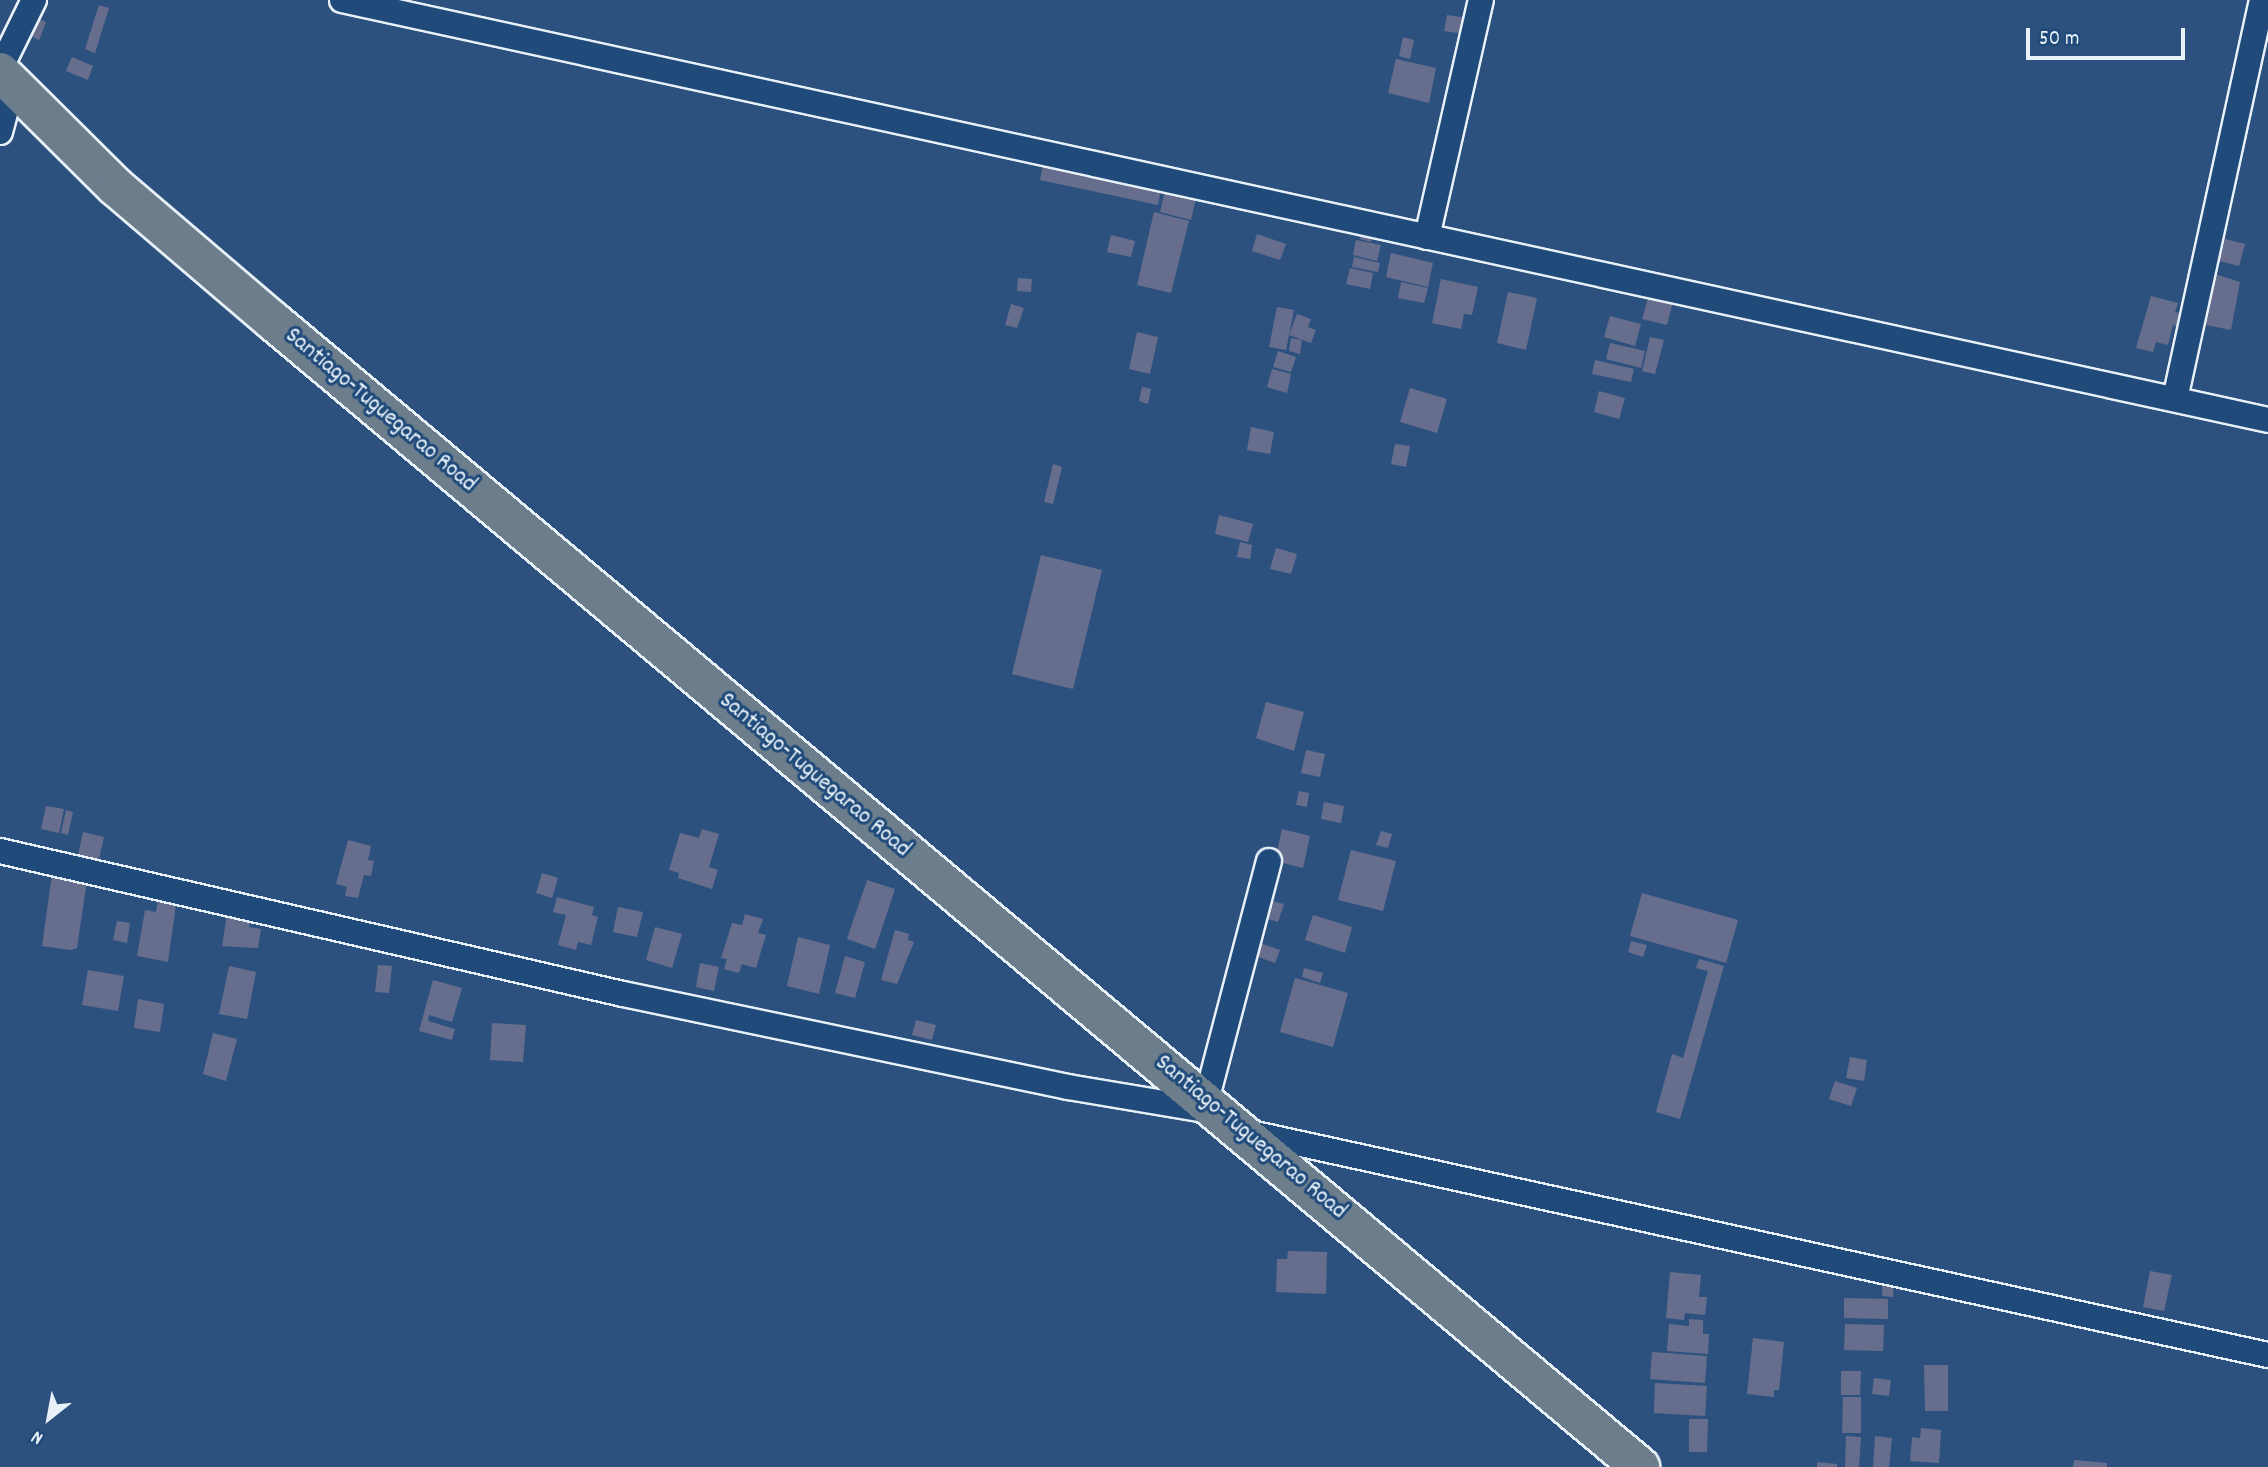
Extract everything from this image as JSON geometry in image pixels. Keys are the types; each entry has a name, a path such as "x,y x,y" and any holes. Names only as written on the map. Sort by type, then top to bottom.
{"highway":[{"name":"Santiago-Tuguegarao Road","path":"4,76 116,187 284,330 1640,1467"}],"street":[{"path":"0,132 4,76 34,0"},
{"path":"342,0 2268,420"},
{"path":"1427,237 1481,0"},
{"path":"2175,399 2262,0"},
{"path":"0,851 623,994 1068,1087 1223,1115 2268,1355"},
{"path":"1223,1115 1269,861"}],"building":[{"path":"99,5 109,8 95,53 85,49"},
{"path":"1447,15 1467,18 1465,34 1444,31"},
{"path":"33,17 46,22 39,40 26,34"},
{"path":"1403,37 1414,40 1410,59 1399,56"},
{"path":"72,57 93,66 88,80 66,71"},
{"path":"1396,59 1436,68 1429,103 1388,93"},
{"path":"1044,159 1162,184 1158,205 1040,180"},
{"path":"1165,190 1196,198 1191,220 1160,212"},
{"path":"1154,212 1189,221 1171,293 1137,285"},
{"path":"1362,232 1373,235 1371,242 1360,239"},
{"path":"1257,234 1286,244 1280,260 1252,251"},
{"path":"1111,235 1135,241 1131,257 1107,252"},
{"path":"2225,239 2245,244 2239,266 2219,261"},
{"path":"1356,240 1381,245 1377,261 1353,255"},
{"path":"1391,253 1433,263 1428,287 1386,277"},
{"path":"1354,257 1380,263 1378,272 1352,267"},
{"path":"1350,268 1373,273 1370,289 1346,284"},
{"path":"2215,274 2240,282 2231,330 2206,325"},
{"path":"1018,278 1032,279 1031,292 1017,291"},
{"path":"1441,279 1478,287 1472,315 1464,314 1461,329 1432,323"},
{"path":"1401,282 1428,288 1424,303 1398,298"},
{"path":"1508,292 1537,298 1526,350 1497,343"},
{"path":"1650,292 1674,298 1667,325 1642,319"},
{"path":"2151,296 2178,303 2175,312 2183,314 2179,327 2173,325 2168,345 2156,342 2153,352 2136,348"},
{"path":"1011,304 1024,308 1017,328 1005,325"},
{"path":"1277,307 1294,310 1286,350 1269,347"},
{"path":"1297,314 1311,319 1308,327 1316,330 1311,343 1289,335"},
{"path":"1610,316 1641,324 1635,346 1604,337"},
{"path":"1137,332 1158,337 1150,374 1129,369"},
{"path":"1650,337 1664,340 1655,374 1642,371"},
{"path":"1291,338 1302,340 1300,354 1289,351"},
{"path":"1610,343 1645,351 1641,368 1606,359"},
{"path":"1278,351 1296,357 1291,372 1273,367"},
{"path":"1595,360 1634,369 1631,382 1592,374"},
{"path":"1272,369 1291,374 1287,393 1267,387"},
{"path":"1142,387 1151,389 1148,404 1139,401"},
{"path":"1410,388 1447,399 1437,433 1400,422"},
{"path":"1599,391 1625,398 1619,419 1594,412"},
{"path":"1251,427 1274,432 1270,454 1247,450"},
{"path":"1395,444 1410,446 1406,467 1391,464"},
{"path":"1053,464 1062,467 1053,504 1044,502"},
{"path":"1219,515 1253,524 1248,542 1215,534"},
{"path":"1240,542 1252,545 1250,559 1237,557"},
{"path":"1276,548 1297,554 1291,574 1270,569"},
{"path":"1041,555 1102,570 1073,689 1012,674"},
{"path":"1266,702 1304,712 1294,751 1256,738"},
{"path":"1306,750 1325,754 1320,777 1301,773"},
{"path":"1299,791 1309,793 1307,807 1296,805"},
{"path":"1324,802 1344,806 1341,823 1321,819"},
{"path":"46,806 64,809 59,833 41,829"},
{"path":"66,810 73,812 68,835 61,833"},
{"path":"702,829 719,834 709,867 718,870 712,889 678,878 679,873 669,870 680,833 699,838"},
{"path":"1282,829 1310,836 1303,868 1275,861"},
{"path":"1381,831 1392,834 1388,848 1376,845"},
{"path":"83,832 104,837 99,859 78,855"},
{"path":"348,840 371,846 368,860 374,861 371,876 364,875 358,898 345,896 347,887 336,884"},
{"path":"1351,850 1396,861 1383,911 1338,900"},
{"path":"542,873 558,878 552,898 536,893"},
{"path":"52,875 87,880 77,948 70,950 42,946"},
{"path":"867,880 895,889 875,949 847,939"},
{"path":"159,893 177,897 168,962 137,956 145,910 156,912"},
{"path":"1642,893 1738,920 1726,963 1630,936"},
{"path":"557,897 594,907 592,915 598,917 591,945 578,942 576,950 558,945 566,915 553,912"},
{"path":"1264,899 1284,904 1278,922 1258,916"},
{"path":"618,907 643,912 637,937 613,932"},
{"path":"227,914 251,919 249,927 261,929 258,948 222,946"},
{"path":"745,914 763,919 758,933 766,935 756,968 742,964 739,973 724,969 727,959 721,958 732,923 742,925"},
{"path":"1313,915 1352,927 1345,953 1305,940"},
{"path":"117,921 130,923 127,943 113,940"},
{"path":"655,927 682,934 672,968 646,960"},
{"path":"895,930 909,934 908,940 914,942 897,984 881,980"},
{"path":"798,937 830,945 819,994 787,986"},
{"path":"1631,941 1647,945 1643,957 1628,952"},
{"path":"1257,942 1280,950 1275,963 1253,955"},
{"path":"845,956 865,962 855,998 835,993"},
{"path":"1699,959 1724,966 1680,1119 1656,1112 1672,1054 1683,1058 1708,971 1696,968"},
{"path":"700,963 719,967 714,991 696,987"},
{"path":"378,965 392,966 389,993 375,992"},
{"path":"229,966 256,972 247,1019 219,1014"},
{"path":"1304,968 1323,973 1320,983 1302,977"},
{"path":"88,970 124,976 118,1011 82,1005"},
{"path":"1295,978 1348,993 1333,1047 1280,1032"},
{"path":"433,980 462,988 452,1022 429,1015 428,1021 455,1029 452,1040 419,1031"},
{"path":"138,999 164,1004 160,1032 134,1028"},
{"path":"916,1020 936,1025 932,1040 912,1035"},
{"path":"492,1023 526,1025 523,1062 490,1060"},
{"path":"213,1033 237,1039 226,1081 203,1074"},
{"path":"1850,1057 1867,1060 1864,1081 1846,1078"},
{"path":"1835,1081 1857,1088 1851,1106 1829,1099"},
{"path":"1288,1251 1327,1252 1326,1294 1276,1292 1277,1259 1287,1259"},
{"path":"2150,1271 2172,1275 2164,1311 2143,1307"},
{"path":"1670,1272 1701,1275 1699,1297 1707,1297 1705,1315 1685,1313 1684,1320 1666,1318"},
{"path":"1883,1274 1894,1275 1893,1297 1882,1296"},
{"path":"1844,1298 1888,1299 1888,1319 1844,1318"},
{"path":"1689,1319 1703,1320 1703,1334 1709,1334 1708,1354 1667,1351 1669,1324 1689,1326"},
{"path":"1845,1324 1884,1325 1883,1351 1844,1350"},
{"path":"1753,1338 1784,1342 1779,1390 1774,1390 1774,1397 1747,1394"},
{"path":"1652,1352 1707,1356 1705,1383 1650,1379"},
{"path":"1924,1365 1948,1365 1948,1411 1925,1411"},
{"path":"1841,1371 1861,1371 1860,1395 1841,1395"},
{"path":"1874,1378 1891,1380 1889,1396 1872,1394"},
{"path":"1655,1383 1707,1386 1705,1416 1654,1413"},
{"path":"1843,1397 1861,1397 1861,1433 1842,1433"},
{"path":"1689,1419 1708,1419 1707,1452 1689,1452"},
{"path":"1921,1428 1941,1430 1939,1463 1910,1461 1912,1437 1920,1438"},
{"path":"1846,1436 1861,1437 1859,1467 1845,1467"},
{"path":"1875,1436 1892,1438 1889,1467 1873,1467"},
{"path":"2074,1460 2107,1463 2107,1467 2073,1467"},
{"path":"1817,1462 1837,1464 1837,1467 1817,1467"}]}
